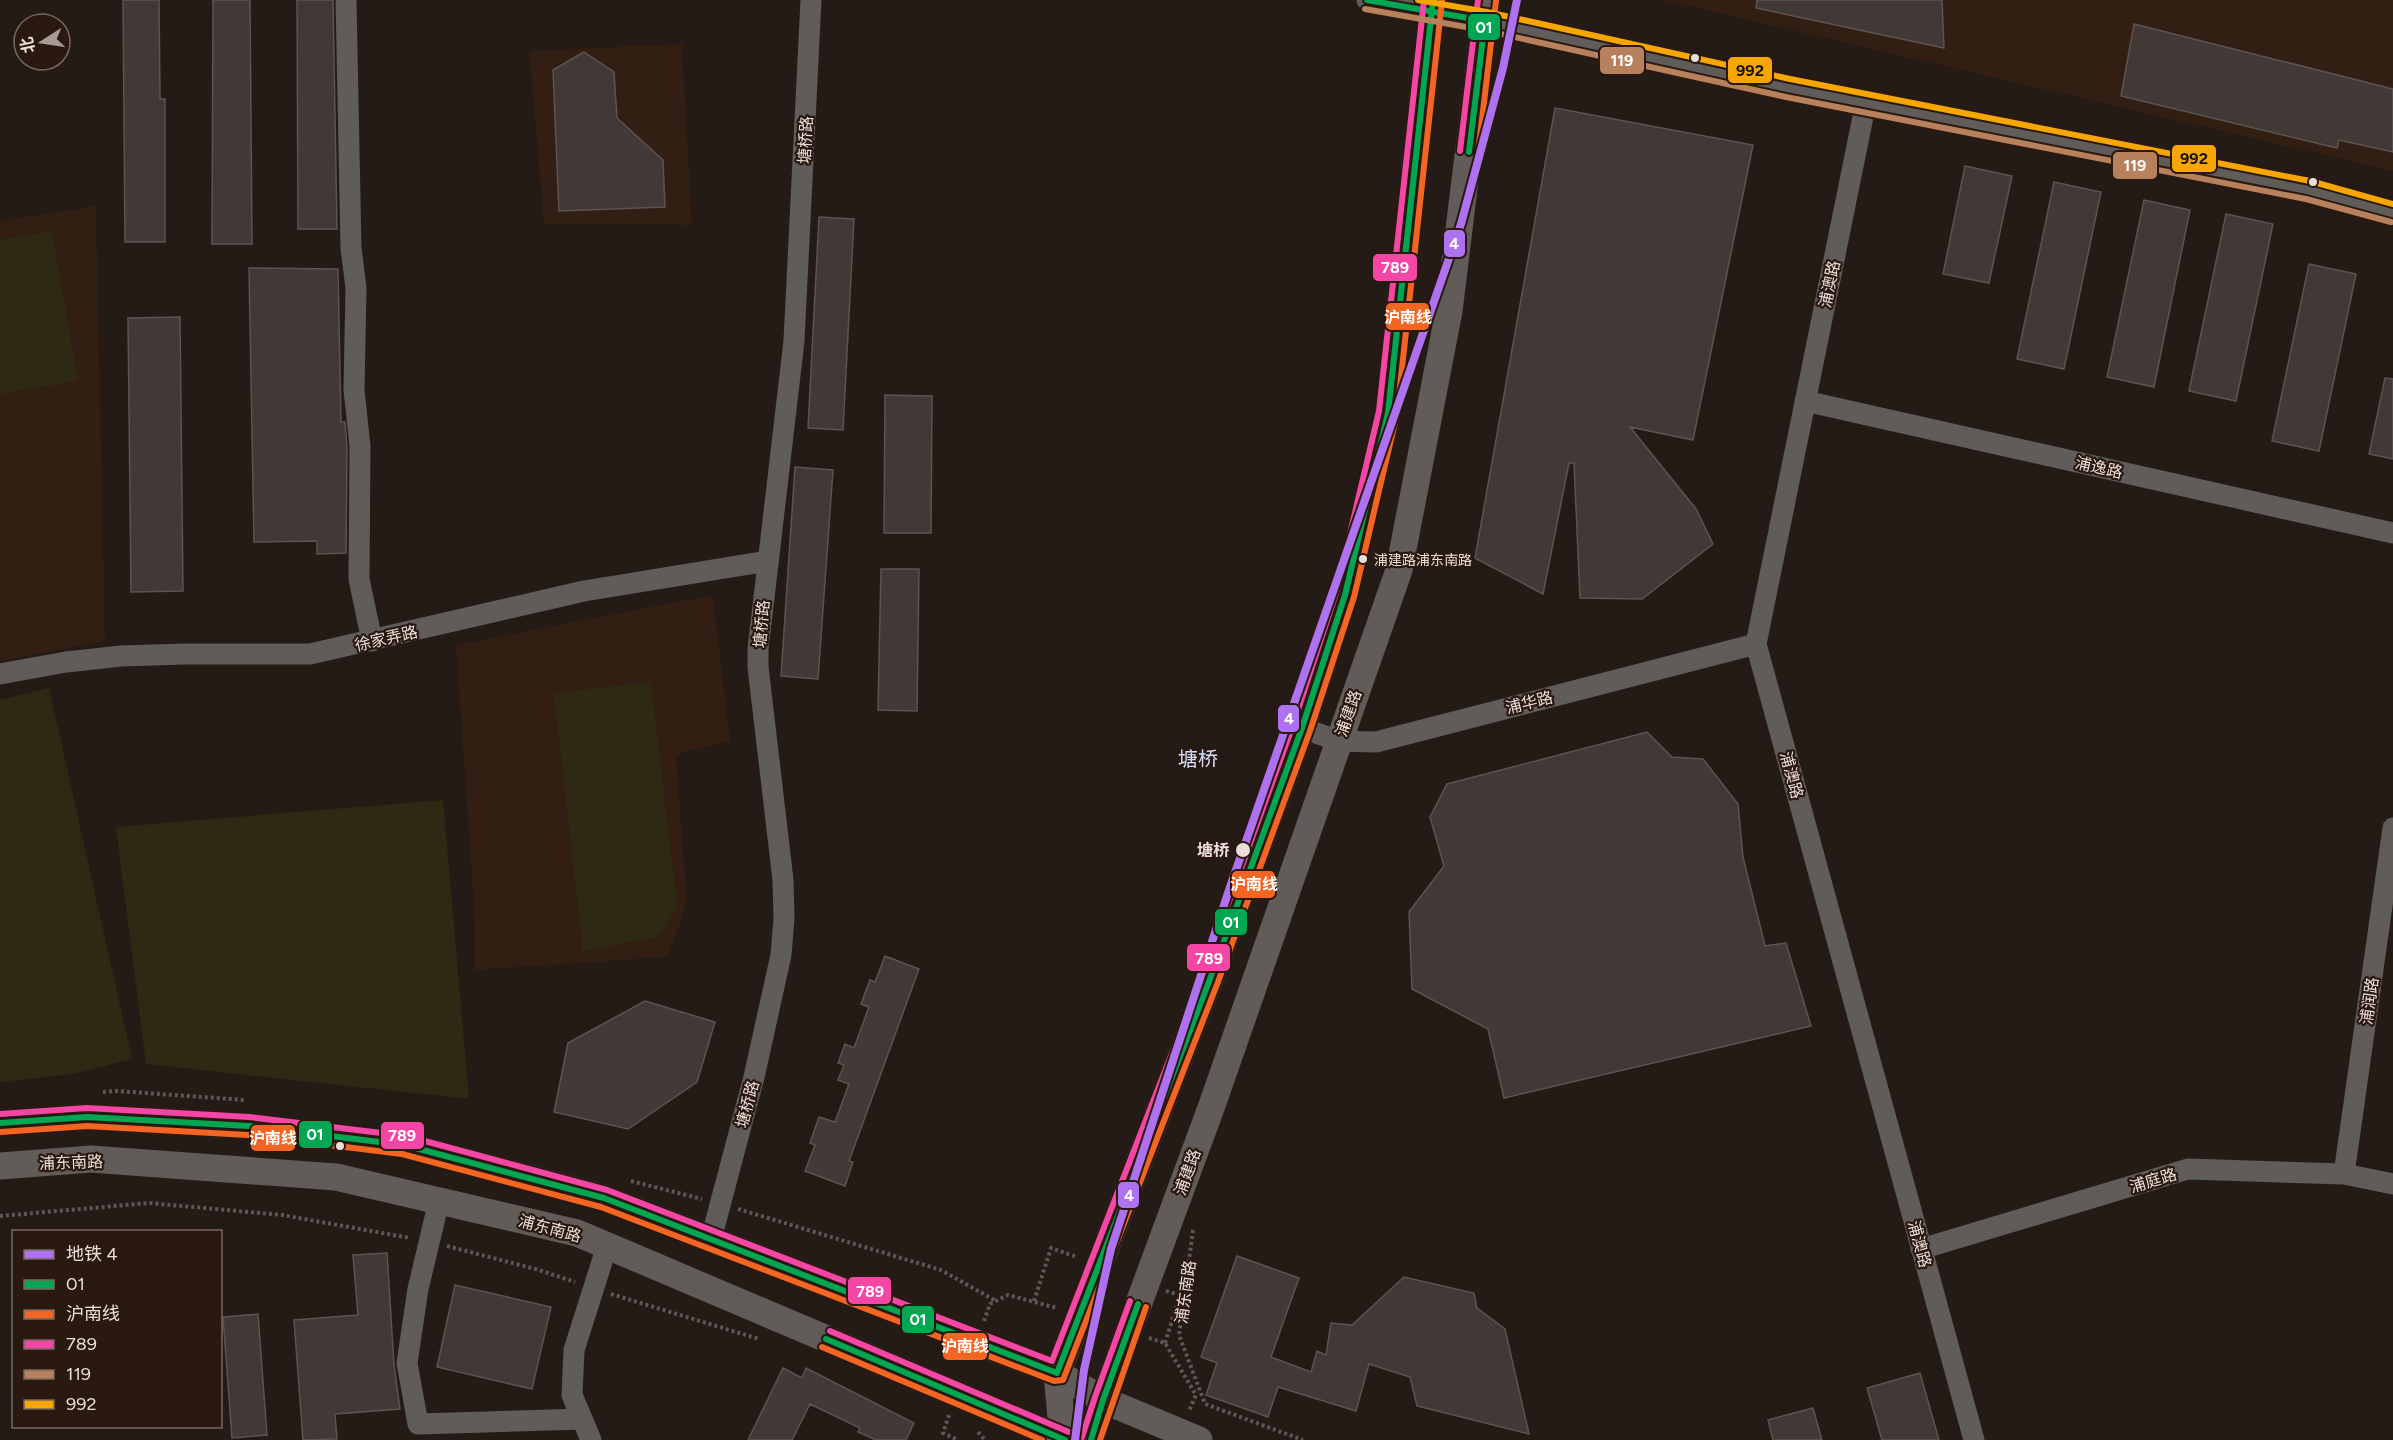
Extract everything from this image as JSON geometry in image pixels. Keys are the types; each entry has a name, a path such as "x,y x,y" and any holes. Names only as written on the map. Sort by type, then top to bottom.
{"main road":[{"path":"1063,1440 1057,1374 1210,979 1302,728 1345,595 1388,413 1432,6"},
{"name":"浦建路","path":"1091,1440 1103,1400 1211,1108 1399,570 1449,311 1486,10"},
{"path":"0,1123 87,1116 249,1126 404,1145 604,1198 1057,1374 1103,1400 1199,1440"},
{"name":"浦东南路","path":"0,1166 91,1159 336,1177 577,1233 1063,1440"}],"street":[{"path":"346,0 351,248 356,288 354,390 360,446 359,579 372,641"},
{"name":"塘桥路","path":"711,1239 757,1066 781,955 784,918 783,880 758,667 760,618 794,341 812,0"},
{"path":"1367,0 1486,10 1788,88 2308,190 2393,213"},
{"name":"浦澳路","path":"1866,102 1756,644 1974,1440"},
{"name":"浦逸路","path":"1805,401 2393,532"},
{"name":"徐家弄路","path":"0,674 66,662 121,656 310,654 584,591 768,561"},
{"name":"浦华路","path":"1302,728 1339,741 1376,742 1756,644"},
{"name":"浦润路","path":"2344,1174 2393,828"},
{"name":"浦庭路","path":"1921,1249 2188,1169 2344,1174 2393,1184"},
{"path":"439,1202 418,1289 407,1363 418,1424 582,1419"},
{"path":"591,1440 572,1395 573,1350 607,1246"}],"path":[{"path":"0,1216 150,1203 282,1215 429,1242 539,1270 594,1289 765,1340"},
{"name":"浦东南路","path":"1193,1229 1179,1335 1205,1404 1303,1440"},
{"path":"1034,1301 1051,1248"},
{"path":"941,1270 996,1301"},
{"path":"1165,1343 1180,1295 1184,1295"},
{"path":"937,1413 959,1423"},
{"path":"970,1428 980,1433 985,1440"},
{"path":"943,1433 958,1440"}],"shaded area":[{"path":"1663,0 2393,0 2393,171"},
{"path":"682,44 692,225 544,224 529,51"},
{"path":"96,206 105,641 0,661 0,221"},
{"path":"52,231 78,381 0,394 0,240"},
{"path":"713,595 730,741 676,755 687,902 668,957 475,970 475,922 456,645"},
{"path":"651,682 677,906 659,937 583,951 554,693"},
{"path":"49,688 132,1059 74,1074 0,1082 0,700"},
{"path":"443,800 469,1099 146,1064 116,827"}],"building":[{"path":"123,0 159,0 160,99 165,99 165,242 125,242"},
{"path":"213,0 250,0 252,244 212,244"},
{"path":"297,0 333,0 337,229 298,229"},
{"path":"1757,0 1942,0 1944,48 1756,8"},
{"path":"2134,24 2393,89 2393,152 2339,140 2337,148 2121,96"},
{"path":"584,52 614,72 617,118 663,160 665,207 559,211 553,70"},
{"path":"1555,108 1753,145 1693,440 1630,427 1696,509 1713,544 1642,599 1580,598 1574,463 1569,463 1543,594 1475,558"},
{"path":"1965,166 2012,176 1989,283 1943,274"},
{"path":"2054,182 2101,192 2064,369 2017,359"},
{"path":"2144,200 2190,210 2154,387 2107,377"},
{"path":"2226,214 2273,224 2236,401 2189,391"},
{"path":"819,217 854,219 843,430 808,428"},
{"path":"2309,264 2356,274 2319,451 2272,441"},
{"path":"249,268 338,269 341,422 345,422 347,447 346,553 317,554 317,541 254,542"},
{"path":"180,317 183,591 131,592 128,318"},
{"path":"2385,378 2393,379 2393,459 2369,454"},
{"path":"885,395 932,396 931,533 884,533"},
{"path":"795,467 833,470 818,679 781,676"},
{"path":"881,569 919,569 917,711 878,710"},
{"path":"1647,732 1672,757 1703,759 1738,804 1743,857 1765,946 1786,943 1811,1026 1504,1098 1488,1029 1412,989 1409,912 1444,866 1430,817 1447,784"},
{"path":"885,956 919,969 849,1161 853,1162 845,1186 805,1171 815,1145 810,1143 819,1117 835,1122 849,1084 838,1080 844,1065 838,1063 845,1044 854,1048 869,1007 861,1004 870,980 875,982"},
{"path":"645,1001 715,1022 697,1082 628,1129 554,1112 568,1043"},
{"path":"387,1253 394,1365 400,1409 335,1414 337,1439 303,1440 294,1320 358,1315 353,1255"},
{"path":"1237,1256 1299,1278 1271,1357 1311,1372 1317,1351 1326,1355 1331,1323 1352,1325 1404,1277 1474,1293 1477,1308 1505,1329 1529,1434 1417,1406 1410,1377 1369,1364 1356,1411 1278,1387 1268,1417 1206,1395 1217,1363 1201,1357"},
{"path":"455,1285 551,1307 532,1389 437,1367"},
{"path":"258,1314 267,1435 232,1438 223,1317"},
{"path":"783,1368 802,1378 806,1368 914,1423 906,1440 876,1440 858,1432 860,1428 810,1404 792,1440 748,1440"},
{"path":"1920,1373 1939,1440 1882,1440 1867,1388"},
{"path":"1813,1408 1822,1440 1773,1440 1768,1420"}],"metro line":[{"name":"4","path":"1075,1440 1084,1370 1111,1249 1229,890 1461,224 1503,68 1517,0"}],"transit line":[{"name":"01","path":"1367,0 1485,21 1469,152"},
{"name":"992","path":"1418,0 1487,12 1790,79 2310,181 2393,204"},
{"name":"789","path":"0,1114 87,1108 249,1117 406,1136 607,1190 1052,1361 1202,976 1293,725 1336,593 1379,411 1424,0"},
{"name":"01","path":"0,1123 87,1117 249,1126 404,1145 604,1198 1057,1373 1210,979 1302,728 1345,595 1388,413 1433,0"},
{"name":"789","path":"1460,151 1478,0"},
{"name":"沪南线","path":"1,1132 87,1126 248,1135 402,1154 601,1207 1054,1381 1063,1380 1218,982 1310,731 1354,597 1397,414 1442,1"},
{"name":"沪南线","path":"1478,153 1496,1"},
{"name":"119","path":"1365,9 1483,30 1786,97 2306,199 2391,222"},
{"name":"789","path":"1082,1437 1130,1301"},
{"name":"01","path":"1091,1440 1138,1304"},
{"name":"沪南线","path":"1100,1440 1146,1307"},
{"name":"789","path":"830,1331 1069,1432"},
{"name":"01","path":"826,1339 1065,1440"},
{"name":"沪南线","path":"822,1347 1042,1440"}],"place":[{"name":"浦建路浦东南路","path":"1363,559"},
{"name":"塘桥","path":"1243,850"}],"district":[{"name":"塘桥","path":"1198,759"}]}
